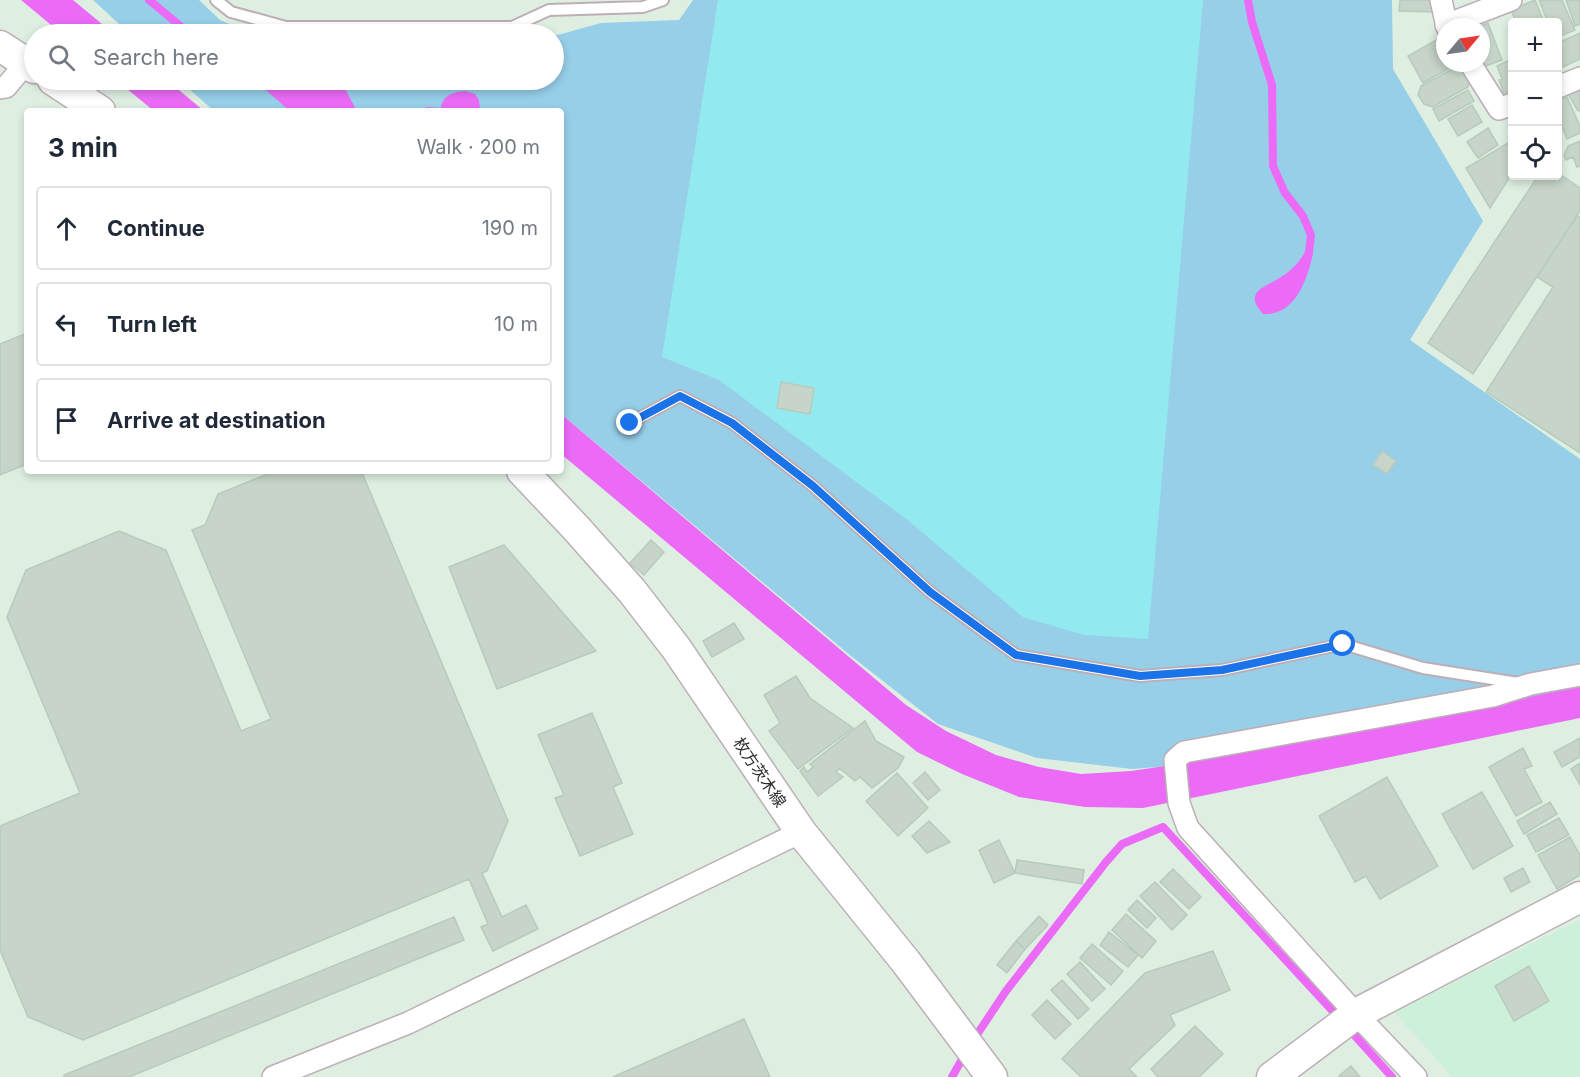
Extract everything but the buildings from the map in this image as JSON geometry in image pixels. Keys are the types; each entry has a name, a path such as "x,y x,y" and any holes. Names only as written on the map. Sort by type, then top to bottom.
{"main road":[{"path":"0,46 24,61"},
{"path":"68,90 95,108"},
{"name":"枚方茨木線","path":"525,474 632,591 676,648 801,832 906,962 986,1070"},
{"path":"1272,1077 1356,1014 1580,897"}],"street":[{"path":"1441,0 1444,18"},
{"path":"1466,18 1510,0"},
{"path":"0,88 6,87 24,70"},
{"path":"1476,72 1499,109 1508,106"},
{"path":"1562,85 1580,78"},
{"path":"1416,1077 1188,828 1179,803 1175,760 1184,752 1493,696 1531,684 1580,675"},
{"path":"273,1077 408,1023 801,832"}],"lane":[{"path":"216,0 231,12 274,24"},
{"path":"517,24 550,5 644,7 663,0"},
{"path":"630,423 680,396 732,423 813,486 930,592 1016,655 1140,676 1222,670 1343,644 1423,669 1531,684"}],"shaded area":[{"path":"21,0 73,0 102,24 50,24"},
{"path":"93,0 199,0 220,20 229,24 119,24"},
{"path":"693,0 1392,0 1393,69 1483,221 1410,340 1580,459 1580,697 1207,763 1132,769 1037,758 938,724 851,656 564,417 564,108 211,108 190,90 564,90 564,33 601,23 679,20"},
{"path":"718,0 1203,0 1148,639 1084,635 1023,617 905,518 719,380 662,357"},
{"path":"128,90 179,90 200,108 150,108"},
{"path":"266,90 346,90 355,108 287,108"},
{"path":"465,91 475,94 479,100 480,108 441,108 444,100 456,92"},
{"path":"1306,250 1313,254 1298,294 1283,309 1263,314 1255,300 1258,291 1292,269"},
{"path":"564,417 906,705 946,731 996,755 1039,767 1081,774 1131,771 1212,759 1580,687 1580,718 1143,808 1085,807 1019,797 962,774 917,752 564,457"},
{"path":"1580,920 1580,1077 1452,1077 1394,1012"}],"waterway":[{"path":"149,0 178,24"},
{"path":"1248,0 1252,22 1272,85 1273,166 1285,193 1303,216 1311,235 1309,252"},
{"path":"972,1042 1006,991 1106,862 1122,844 1163,827 1339,1018"},
{"path":"1347,1027 1392,1077"},
{"path":"952,1077 966,1052"}],"route":[{"path":"630,423 680,396 732,423 813,486 930,592 1016,655 1140,676 1222,670 1343,644"}]}
